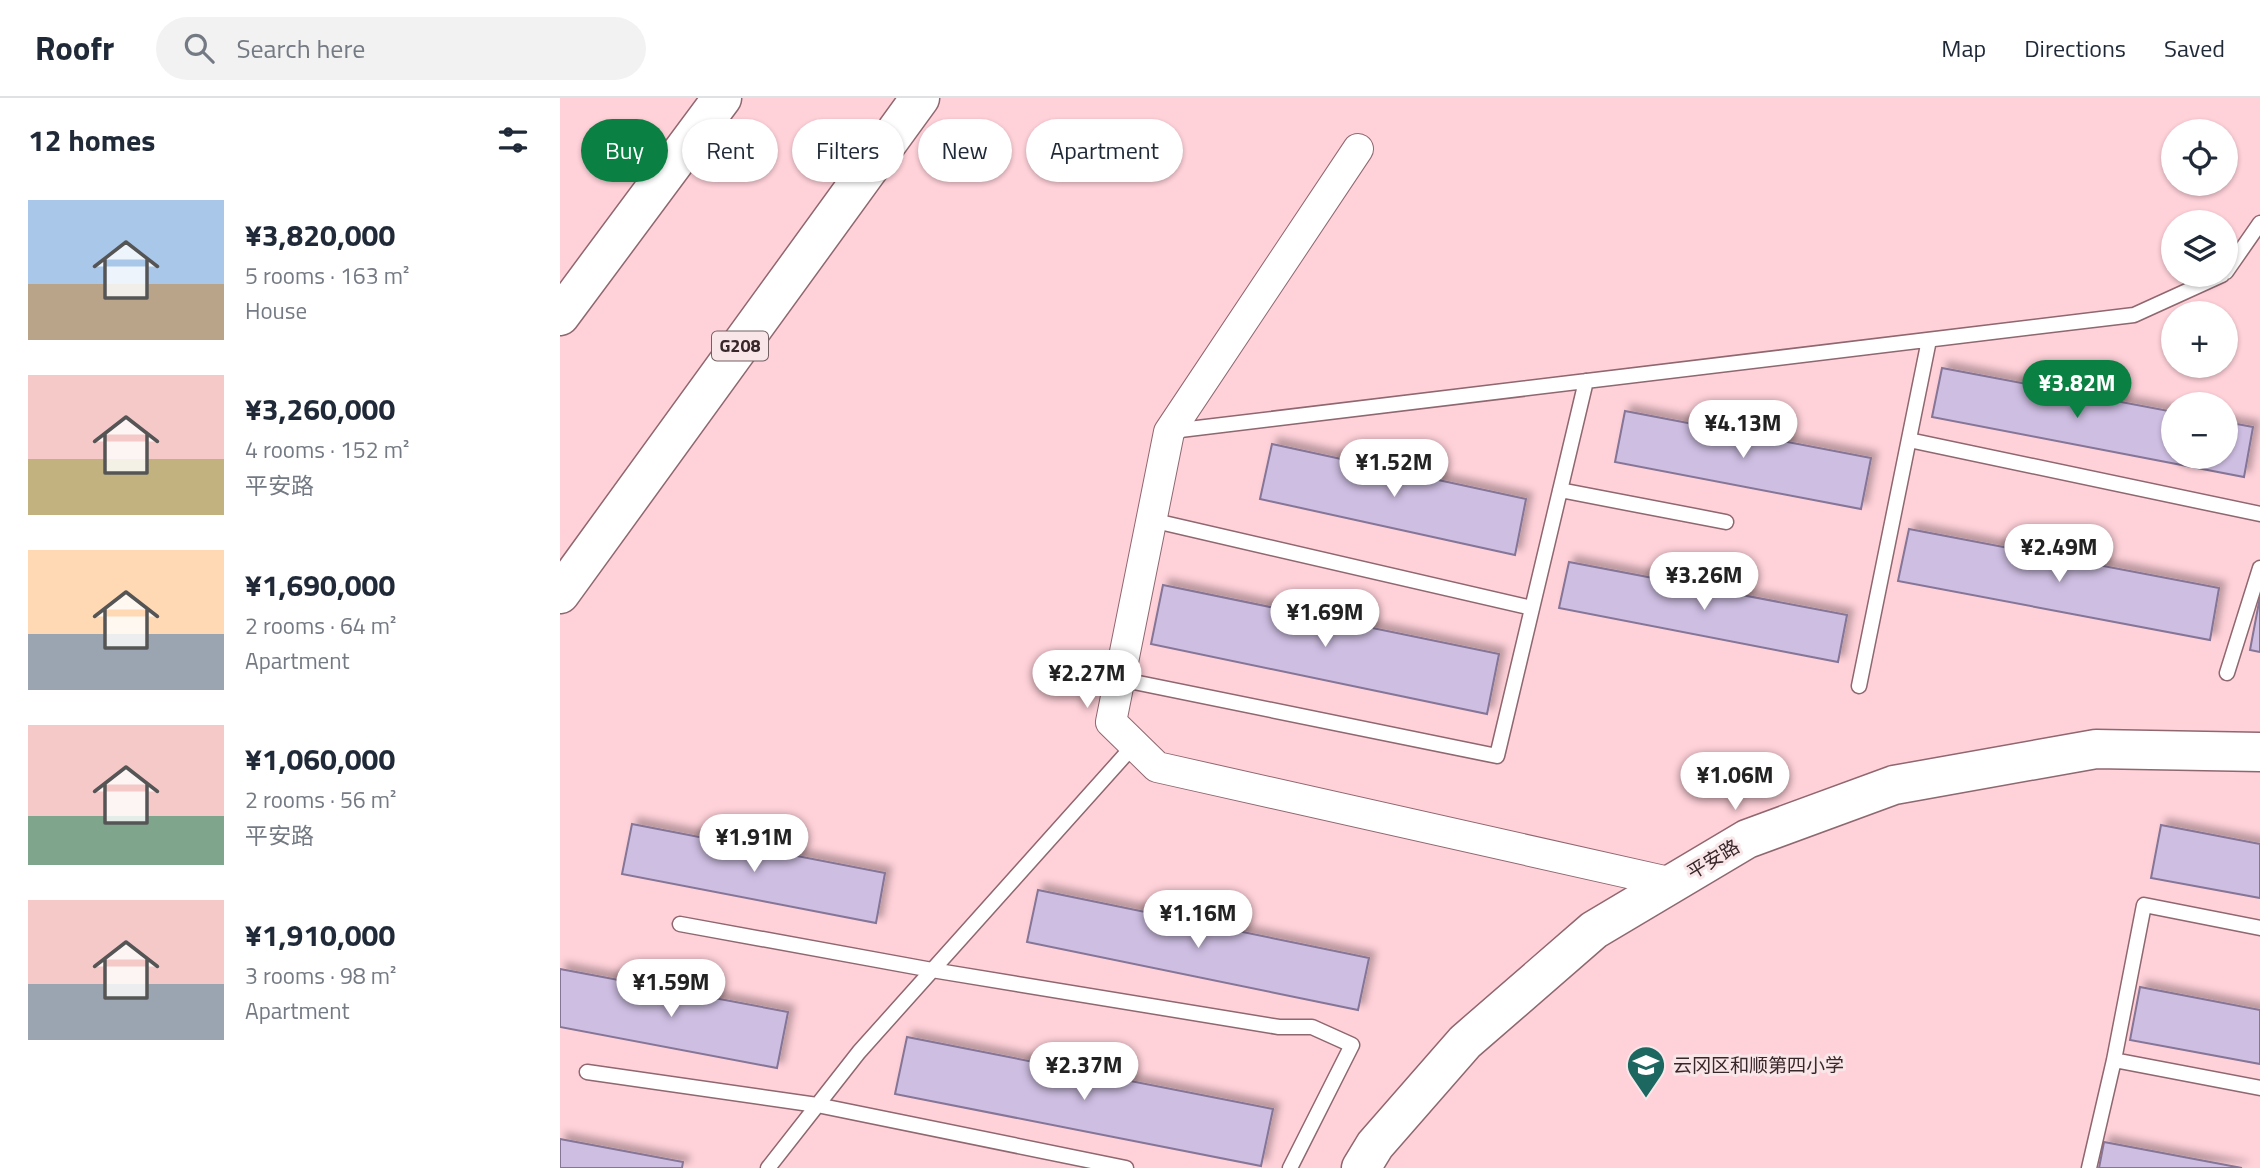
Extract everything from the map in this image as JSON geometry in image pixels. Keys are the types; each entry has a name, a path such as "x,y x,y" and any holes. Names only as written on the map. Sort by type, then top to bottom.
{"main road":[{"path":"560,316 722,98"},
{"name":"G208","path":"560,594 920,98"},
{"name":"平安路","path":"1361,1168 1375,1145 1465,1042 1594,930 1747,839 1894,785 2096,749 2256,751"}],"street":[{"path":"1358,149 1169,432 1111,722 1157,767 1673,883"}],"lane":[{"path":"2238,254 2260,223"},
{"path":"1169,432 2134,315 2194,287"},
{"path":"1859,686 1929,340"},
{"path":"1119,679 1497,756 1586,381"},
{"path":"1909,440 2260,514"},
{"path":"1560,490 1726,522"},
{"path":"1151,520 1532,608"},
{"path":"2227,673 2260,568"},
{"path":"768,1168 859,1052 1135,745"},
{"path":"2089,1168 2114,1060 2144,905 2260,929"},
{"path":"680,924 932,970 1279,1027 1312,1027 1352,1045 1290,1168"},
{"path":"2114,1060 2260,1088"},
{"path":"587,1072 817,1105 1126,1168"}],"building":[{"path":"1942,368 2161,410 2161,461 1932,417"},
{"path":"1625,411 1871,458 1861,509 1615,462"},
{"path":"2238,424 2253,427 2244,477 2202,469 2238,469"},
{"path":"1272,444 1526,499 1515,555 1260,499"},
{"path":"1909,529 2219,588 2210,640 1898,581"},
{"path":"1569,562 1847,615 1838,662 1559,608"},
{"path":"1163,585 1499,654 1487,714 1151,644"},
{"path":"2260,597 2260,652 2250,650"},
{"path":"632,824 885,873 876,923 622,874"},
{"path":"2161,825 2260,844 2260,898 2151,878"},
{"path":"1038,890 1369,958 1358,1010 1027,942"},
{"path":"560,969 788,1012 777,1068 560,1027"},
{"path":"2140,987 2260,1010 2260,1064 2130,1040"},
{"path":"907,1037 1273,1109 1261,1166 895,1094"},
{"path":"560,1139 683,1162 682,1168 560,1168"},
{"path":"2104,1142 2242,1168 2099,1168"}],"place":[{"name":"云冈区和顺第四小学","path":"1646,1099"}]}
